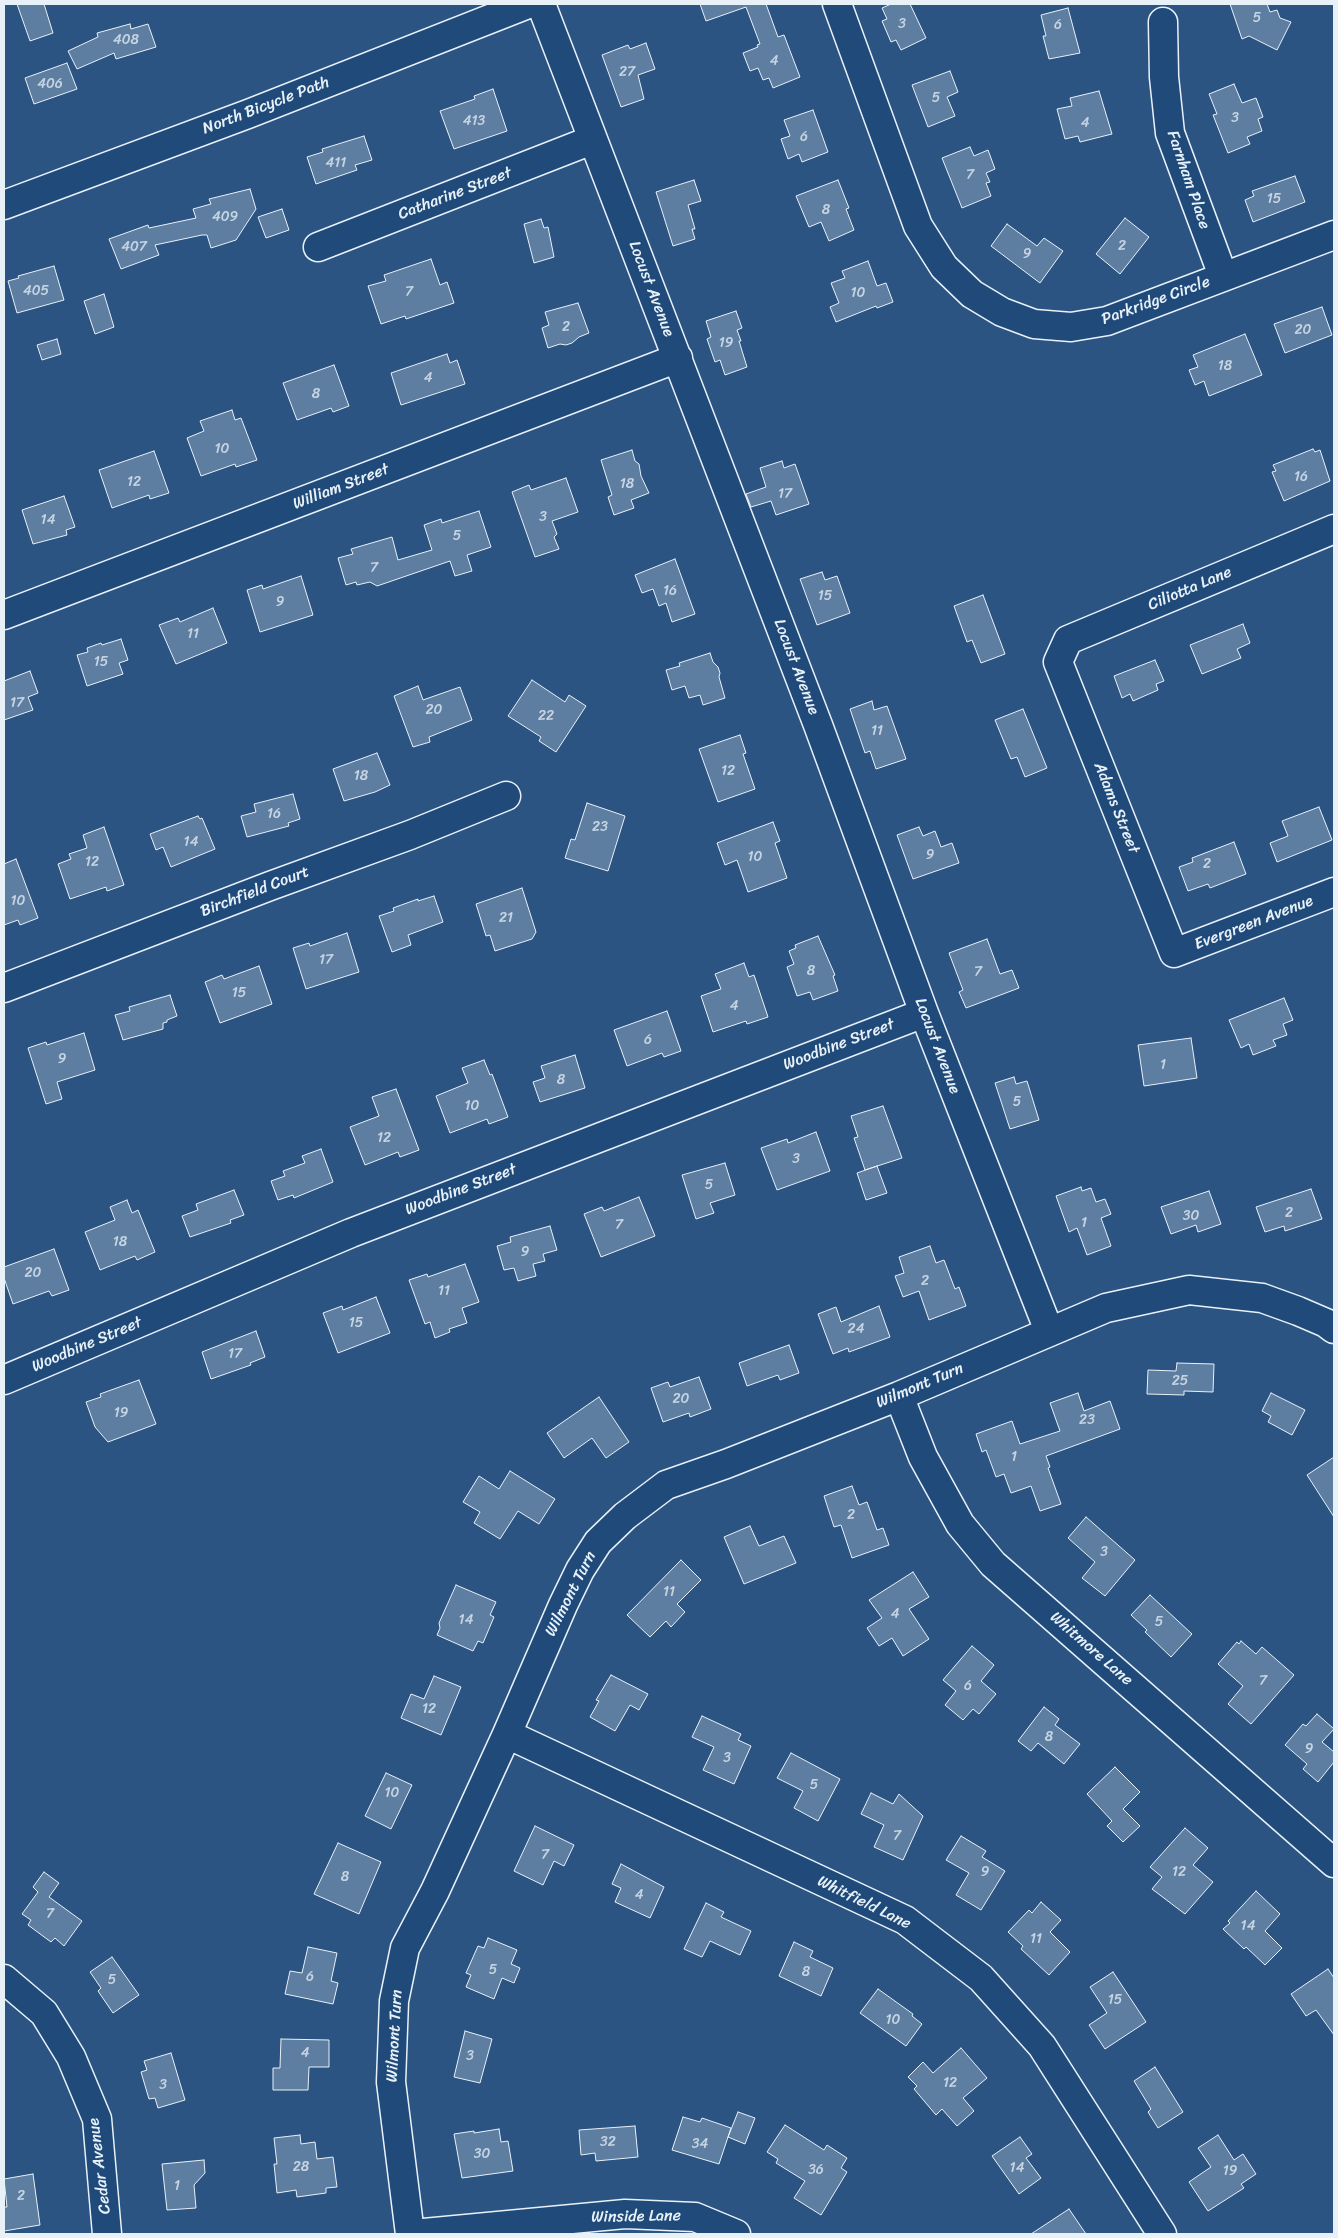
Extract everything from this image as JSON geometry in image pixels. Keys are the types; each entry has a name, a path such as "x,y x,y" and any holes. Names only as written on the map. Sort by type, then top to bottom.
{"street":[{"name":"North Bicycle Path","path":"4,205 248,114 528,4"},
{"name":"Locust Avenue","path":"541,4 818,725 924,1013 1049,1330"},
{"name":"Parkridge Circle","path":"837,4 918,226 944,267 972,294 1002,312 1034,324 1071,328 1108,321 1144,309 1223,276 1334,235"},
{"name":"Farnham Place","path":"1163,22 1164,77 1170,133 1223,276"},
{"name":"Catharine Street","path":"318,247 592,140"},
{"name":"William Street","path":"4,616 678,358"},
{"name":"Ciliotta Lane","path":"1058,662 1068,640 1334,529"},
{"name":"Adams Street","path":"1058,662 1174,953"},
{"name":"Birchfield Court","path":"4,988 261,889 410,836 506,796"},
{"name":"Evergreen Avenue","path":"1174,953 1334,892"},
{"name":"Woodbine Street","path":"4,1380 351,1233 924,1013"},
{"name":"Wilmont Turn","path":"412,2234 391,2082 394,2001 405,1948 435,1890 580,1570 598,1542 625,1516 666,1485 726,1464 899,1396 1049,1330 1106,1308 1189,1290 1262,1298 1331,1320"},
{"name":"Whitmore Lane","path":"899,1396 923,1458 955,1516 993,1564 1334,1863"},
{"name":"Whitfield Lane","path":"507,1734 905,1920 981,1978 1042,2046 1162,2234"},
{"name":"Cedar Avenue","path":"4,1979 44,2013 71,2056 97,2119 107,2234"},
{"name":"Winside Lane","path":"412,2234 625,2214 695,2217 736,2234"}],"building":[{"path":"17,4 44,4 53,33 30,41"},
{"path":"700,4 766,4 778,37 784,35 800,77 773,88 769,78 763,80 758,68 750,71 743,53 758,47 757,45 760,44 746,7 706,21"},
{"path":"891,4 910,4 926,38 901,50 896,40 891,42 882,21 887,19 882,8"},
{"path":"1230,4 1267,4 1270,12 1277,10 1280,18 1291,22 1277,50 1249,36 1242,39"},
{"path":"1068,8 1080,53 1049,59 1043,36 1046,36 1041,15"},
{"path":"130,24 131,29 148,24 156,47 116,59 114,53 77,69 68,51 98,37 97,33"},
{"path":"646,43 655,69 638,75 644,99 621,107 602,55 628,45 630,49"},
{"path":"67,63 77,89 34,104 25,78"},
{"path":"950,71 958,92 947,97 955,116 928,127 912,85"},
{"path":"1234,84 1242,103 1256,98 1263,117 1258,119 1262,131 1247,137 1250,144 1228,153 1213,115 1217,114 1209,94"},
{"path":"493,89 507,131 454,149 440,111 475,99 474,96"},
{"path":"1099,91 1112,134 1080,142 1078,136 1065,139 1057,109 1072,106 1070,98"},
{"path":"813,110 828,152 802,162 799,154 788,159 781,139 790,136 784,120"},
{"path":"364,136 372,160 355,165 357,170 316,184 307,157 323,152 322,149"},
{"path":"970,147 974,156 988,150 995,169 986,173 990,182 986,183 991,196 962,208 942,158"},
{"path":"1295,176 1305,202 1253,222 1245,200 1254,196 1252,191"},
{"path":"694,180 701,201 688,205 695,229 692,229 695,239 673,246 656,192"},
{"path":"838,180 849,208 846,209 854,230 829,241 821,222 809,227 796,196"},
{"path":"250,189 256,209 236,240 211,248 207,235 202,235 155,245 159,255 121,269 109,239 148,225 149,228 196,218 193,209 211,204 209,199"},
{"path":"282,209 289,230 266,238 258,217"},
{"path":"1125,218 1149,237 1120,274 1096,254"},
{"path":"541,219 544,228 548,227 554,257 534,263 524,224"},
{"path":"1007,224 1037,246 1044,238 1063,251 1040,283 991,246"},
{"path":"431,259 440,285 447,282 454,303 406,319 405,316 381,324 368,286 386,281 384,275"},
{"path":"868,261 877,286 886,283 893,302 877,308 876,306 836,322 830,307 839,303 831,283 845,278 842,271"},
{"path":"54,266 64,300 17,313 8,281 19,278 18,276"},
{"path":"104,294 114,327 95,334 84,301"},
{"path":"578,303 589,333 579,337 572,343 548,348 542,328 549,325 545,312"},
{"path":"1322,307 1332,335 1285,353 1274,324"},
{"path":"736,311 742,328 737,330 741,341 739,341 747,367 725,375 720,360 715,362 707,339 711,337 706,321"},
{"path":"1245,334 1262,375 1209,396 1204,381 1195,385 1189,370 1198,367 1193,355"},
{"path":"57,339 61,354 42,360 37,345"},
{"path":"447,354 450,363 457,360 465,384 401,405 391,373"},
{"path":"334,365 349,406 333,412 331,408 297,420 283,383"},
{"path":"232,410 235,420 241,418 257,460 236,467 235,464 201,476 187,438 204,431 200,421"},
{"path":"1313,449 1315,452 1320,450 1330,481 1284,501 1272,472 1276,471 1273,465"},
{"path":"632,450 649,493 631,500 634,508 614,515 608,497 612,495 601,460"},
{"path":"154,451 169,493 150,499 149,495 112,508 99,470"},
{"path":"782,461 784,468 795,464 809,504 776,515 771,501 751,507 746,494 766,487 760,468"},
{"path":"566,478 578,512 552,521 557,534 554,537 559,549 535,557 512,492 529,485 531,490"},
{"path":"64,496 75,527 66,530 67,535 33,544 22,510"},
{"path":"479,511 491,547 467,555 472,571 455,576 450,561 377,586 370,582 357,585 356,582 346,585 338,558 353,554 351,549 392,537 398,560 432,550 424,525 441,519 442,523"},
{"path":"675,559 695,614 672,622 666,603 659,606 653,589 642,593 635,575"},
{"path":"822,572 825,580 837,576 850,613 817,625 800,579"},
{"path":"301,576 313,615 260,632 247,590 262,585 263,589"},
{"path":"983,595 1005,654 981,663 972,640 967,642 954,606"},
{"path":"213,608 227,643 176,664 159,625 178,618 180,622"},
{"path":"1243,624 1250,643 1237,649 1241,658 1202,674 1190,645"},
{"path":"121,639 128,660 119,663 123,674 87,686 77,655 88,652 87,648"},
{"path":"710,653 720,673 719,677 725,698 703,705 700,695 689,698 685,686 672,690 666,670 680,666 679,663"},
{"path":"1155,660 1164,681 1156,684 1158,690 1133,701 1130,694 1122,698 1114,676"},
{"path":"30,671 38,693 28,697 33,710 4,720 4,681"},
{"path":"532,680 565,702 569,695 586,706 556,752 539,741 541,737 508,716"},
{"path":"418,686 423,700 460,687 472,720 429,737 430,742 413,747 394,696"},
{"path":"872,701 874,710 887,706 906,759 876,769 870,751 865,753 850,709"},
{"path":"1023,709 1047,768 1025,777 1017,757 1011,759 995,720"},
{"path":"740,735 746,753 743,754 755,789 718,802 699,749"},
{"path":"377,753 390,785 375,792 344,801 333,769"},
{"path":"293,794 300,819 288,823 289,826 247,837 241,816 256,812 254,804"},
{"path":"587,803 625,816 608,871 565,858 571,839 575,840"},
{"path":"1319,807 1332,840 1277,862 1270,843 1288,836 1282,821"},
{"path":"198,816 200,819 202,818 215,849 171,867 163,847 156,850 150,834"},
{"path":"773,822 780,841 775,843 787,878 748,892 737,860 725,865 717,843"},
{"path":"104,827 124,885 107,891 106,887 70,899 58,864 71,859 69,854 87,848 83,835"},
{"path":"919,827 923,836 935,831 941,847 952,843 959,863 913,879 897,835"},
{"path":"1234,842 1246,874 1210,888 1208,884 1188,891 1179,867 1193,862 1192,858"},
{"path":"16,859 38,918 20,925 18,920 4,925 4,864"},
{"path":"522,888 536,932 532,939 495,951 490,935 486,936 476,904"},
{"path":"434,896 443,922 408,935 411,945 392,952 379,916 394,911 393,908 418,899 418,901"},
{"path":"347,933 359,972 306,989 293,948 309,943 310,946"},
{"path":"818,936 835,975 833,976 838,991 813,1000 810,992 797,996 787,967 794,964 789,951 796,948 795,945"},
{"path":"987,939 1000,974 1012,970 1019,988 966,1008 959,992 963,990 949,953"},
{"path":"744,963 749,977 754,975 768,1017 747,1024 746,1021 713,1032 701,996 721,989 715,974"},
{"path":"259,966 272,1004 220,1023 205,982 222,975 224,979"},
{"path":"170,995 177,1016 163,1023 163,1029 123,1040 115,1015 130,1011 129,1007"},
{"path":"1284,998 1293,1020 1283,1024 1287,1035 1273,1040 1276,1046 1253,1055 1249,1044 1241,1048 1229,1020"},
{"path":"667,1011 681,1051 664,1057 662,1053 627,1066 614,1030"},
{"path":"84,1033 95,1070 57,1082 62,1099 46,1104 28,1048 46,1042 47,1045"},
{"path":"1191,1038 1197,1078 1144,1086 1138,1045"},
{"path":"575,1055 585,1088 540,1102 533,1082 545,1078 541,1066"},
{"path":"484,1060 490,1075 492,1074 508,1117 489,1124 487,1119 450,1133 436,1096 468,1083 462,1068"},
{"path":"1014,1077 1016,1084 1027,1081 1039,1120 1010,1129 995,1083"},
{"path":"396,1089 419,1150 400,1157 398,1152 365,1165 350,1127 379,1116 372,1097"},
{"path":"883,1106 902,1158 865,1170 854,1138 858,1137 851,1116"},
{"path":"816,1132 830,1171 777,1190 761,1148 787,1139 788,1143"},
{"path":"321,1149 333,1182 294,1198 293,1195 278,1200 271,1181 285,1176 283,1171 305,1163 302,1156"},
{"path":"725,1163 735,1195 710,1203 714,1213 696,1219 682,1175"},
{"path":"877,1166 887,1193 866,1200 857,1173"},
{"path":"1081,1187 1082,1191 1091,1188 1096,1202 1105,1199 1111,1214 1101,1218 1111,1246 1087,1255 1077,1228 1069,1232 1056,1196"},
{"path":"1311,1189 1322,1219 1285,1231 1284,1226 1265,1232 1256,1207"},
{"path":"234,1190 244,1215 230,1220 231,1223 190,1237 182,1216 198,1210 196,1204"},
{"path":"1209,1191 1221,1224 1198,1232 1196,1225 1171,1234 1161,1207"},
{"path":"639,1197 655,1236 601,1257 584,1214 602,1207 604,1211"},
{"path":"127,1200 132,1213 138,1210 155,1252 137,1260 135,1256 100,1270 85,1232 115,1220 110,1207"},
{"path":"550,1226 557,1250 543,1254 545,1261 533,1264 536,1276 518,1281 514,1268 504,1270 497,1246 511,1242 510,1237"},
{"path":"930,1246 936,1263 944,1260 955,1289 959,1287 966,1306 929,1320 919,1291 903,1297 895,1276 904,1273 899,1257"},
{"path":"54,1249 69,1290 52,1296 49,1291 13,1304 4,1278 4,1267"},
{"path":"465,1264 479,1302 462,1308 467,1323 449,1329 450,1332 435,1338 430,1322 425,1324 409,1280 427,1274 428,1277"},
{"path":"376,1297 390,1333 338,1353 323,1313 342,1306 343,1310"},
{"path":"879,1306 890,1337 849,1352 848,1348 833,1354 818,1314 836,1307 841,1322"},
{"path":"256,1331 265,1357 250,1363 251,1365 211,1379 202,1352"},
{"path":"789,1345 799,1373 780,1380 778,1375 747,1386 739,1363"},
{"path":"1177,1363 1214,1364 1213,1392 1184,1391 1184,1395 1147,1394 1148,1370 1176,1371"},
{"path":"699,1377 711,1409 690,1417 689,1413 663,1422 651,1388 668,1382 670,1387"},
{"path":"139,1380 156,1424 108,1442 95,1427 86,1402 101,1397 100,1394"},
{"path":"1078,1393 1084,1411 1110,1401 1120,1429 1046,1456 1050,1467 1048,1468 1061,1504 1040,1511 1031,1486 1011,1493 1004,1474 996,1477 986,1450 982,1452 976,1434 1012,1421 1020,1444 1060,1431 1050,1403"},
{"path":"1271,1393 1305,1410 1292,1435 1268,1422 1271,1416 1262,1411"},
{"path":"599,1397 629,1442 606,1458 592,1438 564,1458 547,1433"},
{"path":"1334,1457 1334,1517 1307,1475"},
{"path":"510,1471 555,1499 539,1524 518,1511 500,1539 474,1523 480,1512 463,1502 479,1476 499,1489"},
{"path":"852,1486 859,1505 867,1502 877,1530 883,1528 889,1545 852,1558 841,1525 834,1527 824,1496"},
{"path":"1086,1517 1135,1560 1105,1596 1082,1578 1095,1562 1068,1538"},
{"path":"750,1526 759,1546 784,1536 796,1563 744,1584 724,1537"},
{"path":"681,1560 701,1580 677,1604 685,1612 671,1627 666,1621 650,1637 627,1615"},
{"path":"913,1572 929,1597 909,1609 929,1639 903,1656 892,1638 879,1646 867,1628 882,1618 869,1600"},
{"path":"456,1585 496,1602 490,1615 494,1617 483,1643 478,1641 473,1651 437,1635 440,1628 439,1623"},
{"path":"1150,1595 1192,1634 1171,1657 1145,1632 1147,1630 1131,1615"},
{"path":"1241,1641 1256,1654 1262,1647 1294,1675 1251,1724 1228,1704 1243,1686 1218,1664 1237,1642 1239,1644"},
{"path":"972,1646 994,1665 981,1681 996,1694 979,1714 973,1709 963,1720 945,1705 956,1691 943,1680"},
{"path":"611,1675 648,1694 639,1710 630,1705 615,1731 590,1717 599,1701 596,1700"},
{"path":"434,1676 461,1687 441,1735 401,1718 411,1694 424,1699"},
{"path":"1044,1707 1059,1719 1055,1725 1080,1744 1064,1764 1038,1743 1031,1751 1018,1741"},
{"path":"1317,1714 1334,1729 1322,1742 1334,1752 1334,1762 1318,1782 1303,1769 1307,1764 1285,1745 1303,1724 1306,1726"},
{"path":"702,1716 741,1734 738,1740 751,1746 734,1784 703,1770 714,1747 692,1737"},
{"path":"791,1753 840,1779 818,1821 794,1808 803,1791 777,1778"},
{"path":"1115,1767 1140,1792 1123,1809 1140,1826 1123,1842 1107,1826 1112,1821 1087,1794"},
{"path":"386,1773 412,1785 391,1829 365,1816"},
{"path":"871,1793 893,1804 899,1794 923,1816 903,1860 874,1847 884,1825 861,1814"},
{"path":"535,1826 574,1845 564,1866 554,1861 543,1885 514,1871"},
{"path":"1185,1828 1208,1848 1193,1865 1213,1882 1185,1914 1152,1889 1162,1877 1150,1867"},
{"path":"961,1836 986,1851 982,1857 1005,1871 981,1910 956,1895 969,1873 946,1860"},
{"path":"338,1843 381,1862 359,1914 314,1894"},
{"path":"621,1864 664,1887 650,1918 615,1902 621,1888 612,1884"},
{"path":"44,1872 59,1883 49,1897 82,1921 64,1946 55,1938 51,1942 28,1925 31,1920 22,1914 38,1892 33,1887"},
{"path":"1256,1891 1280,1914 1265,1931 1282,1948 1265,1965 1246,1947 1244,1949 1223,1929"},
{"path":"1041,1902 1061,1920 1050,1932 1070,1952 1049,1975 1021,1949 1023,1946 1008,1932 1029,1910 1032,1913"},
{"path":"706,1903 724,1912 721,1917 751,1931 740,1955 710,1941 702,1957 684,1949"},
{"path":"488,1938 517,1950 511,1964 520,1968 514,1983 502,1978 494,1999 466,1987 471,1975 466,1973 478,1946 484,1948"},
{"path":"794,1942 813,1951 810,1957 833,1968 821,1996 779,1976"},
{"path":"308,1947 337,1953 331,1981 338,1983 333,2004 285,1994 290,1971 302,1973"},
{"path":"112,1957 139,1995 113,2013 98,1991 101,1988 90,1972"},
{"path":"1328,1969 1334,1978 1334,2035 1316,2010 1306,2016 1291,1994"},
{"path":"1113,1972 1146,2022 1105,2049 1089,2025 1107,2013 1090,1987"},
{"path":"878,1989 913,2014 912,2016 922,2024 906,2046 860,2013"},
{"path":"465,2031 492,2039 480,2083 454,2077"},
{"path":"281,2039 329,2040 329,2067 309,2067 308,2090 273,2090 273,2068 280,2068"},
{"path":"961,2048 987,2078 963,2098 974,2111 957,2126 942,2109 936,2115 914,2089 917,2086 908,2077 923,2062 933,2073"},
{"path":"171,2053 185,2100 158,2108 155,2098 149,2099 141,2072 147,2070 144,2061"},
{"path":"1155,2067 1183,2112 1158,2128 1148,2112 1151,2109 1134,2081"},
{"path":"738,2112 755,2118 745,2144 728,2137"},
{"path":"683,2117 700,2122 702,2118 731,2128 719,2164 672,2150"},
{"path":"785,2125 824,2150 827,2145 847,2158 841,2168 847,2172 821,2215 794,2198 805,2181 776,2163 778,2159 767,2152"},
{"path":"635,2126 638,2157 596,2161 595,2153 581,2155 579,2130"},
{"path":"499,2129 501,2142 508,2141 513,2171 462,2178 454,2134"},
{"path":"300,2135 301,2144 315,2142 317,2159 333,2157 337,2187 326,2188 326,2193 297,2197 296,2190 277,2193 274,2164 277,2164 274,2138"},
{"path":"1218,2135 1234,2160 1243,2154 1256,2174 1241,2184 1244,2188 1208,2211 1189,2182 1211,2167 1198,2148"},
{"path":"1020,2137 1032,2154 1026,2158 1041,2178 1019,2194 992,2156"},
{"path":"204,2160 205,2173 194,2185 196,2208 167,2210 162,2164"},
{"path":"33,2174 40,2225 4,2231 4,2207 7,2207 4,2179"},
{"path":"1069,2209 1086,2234 1031,2234"}]}
